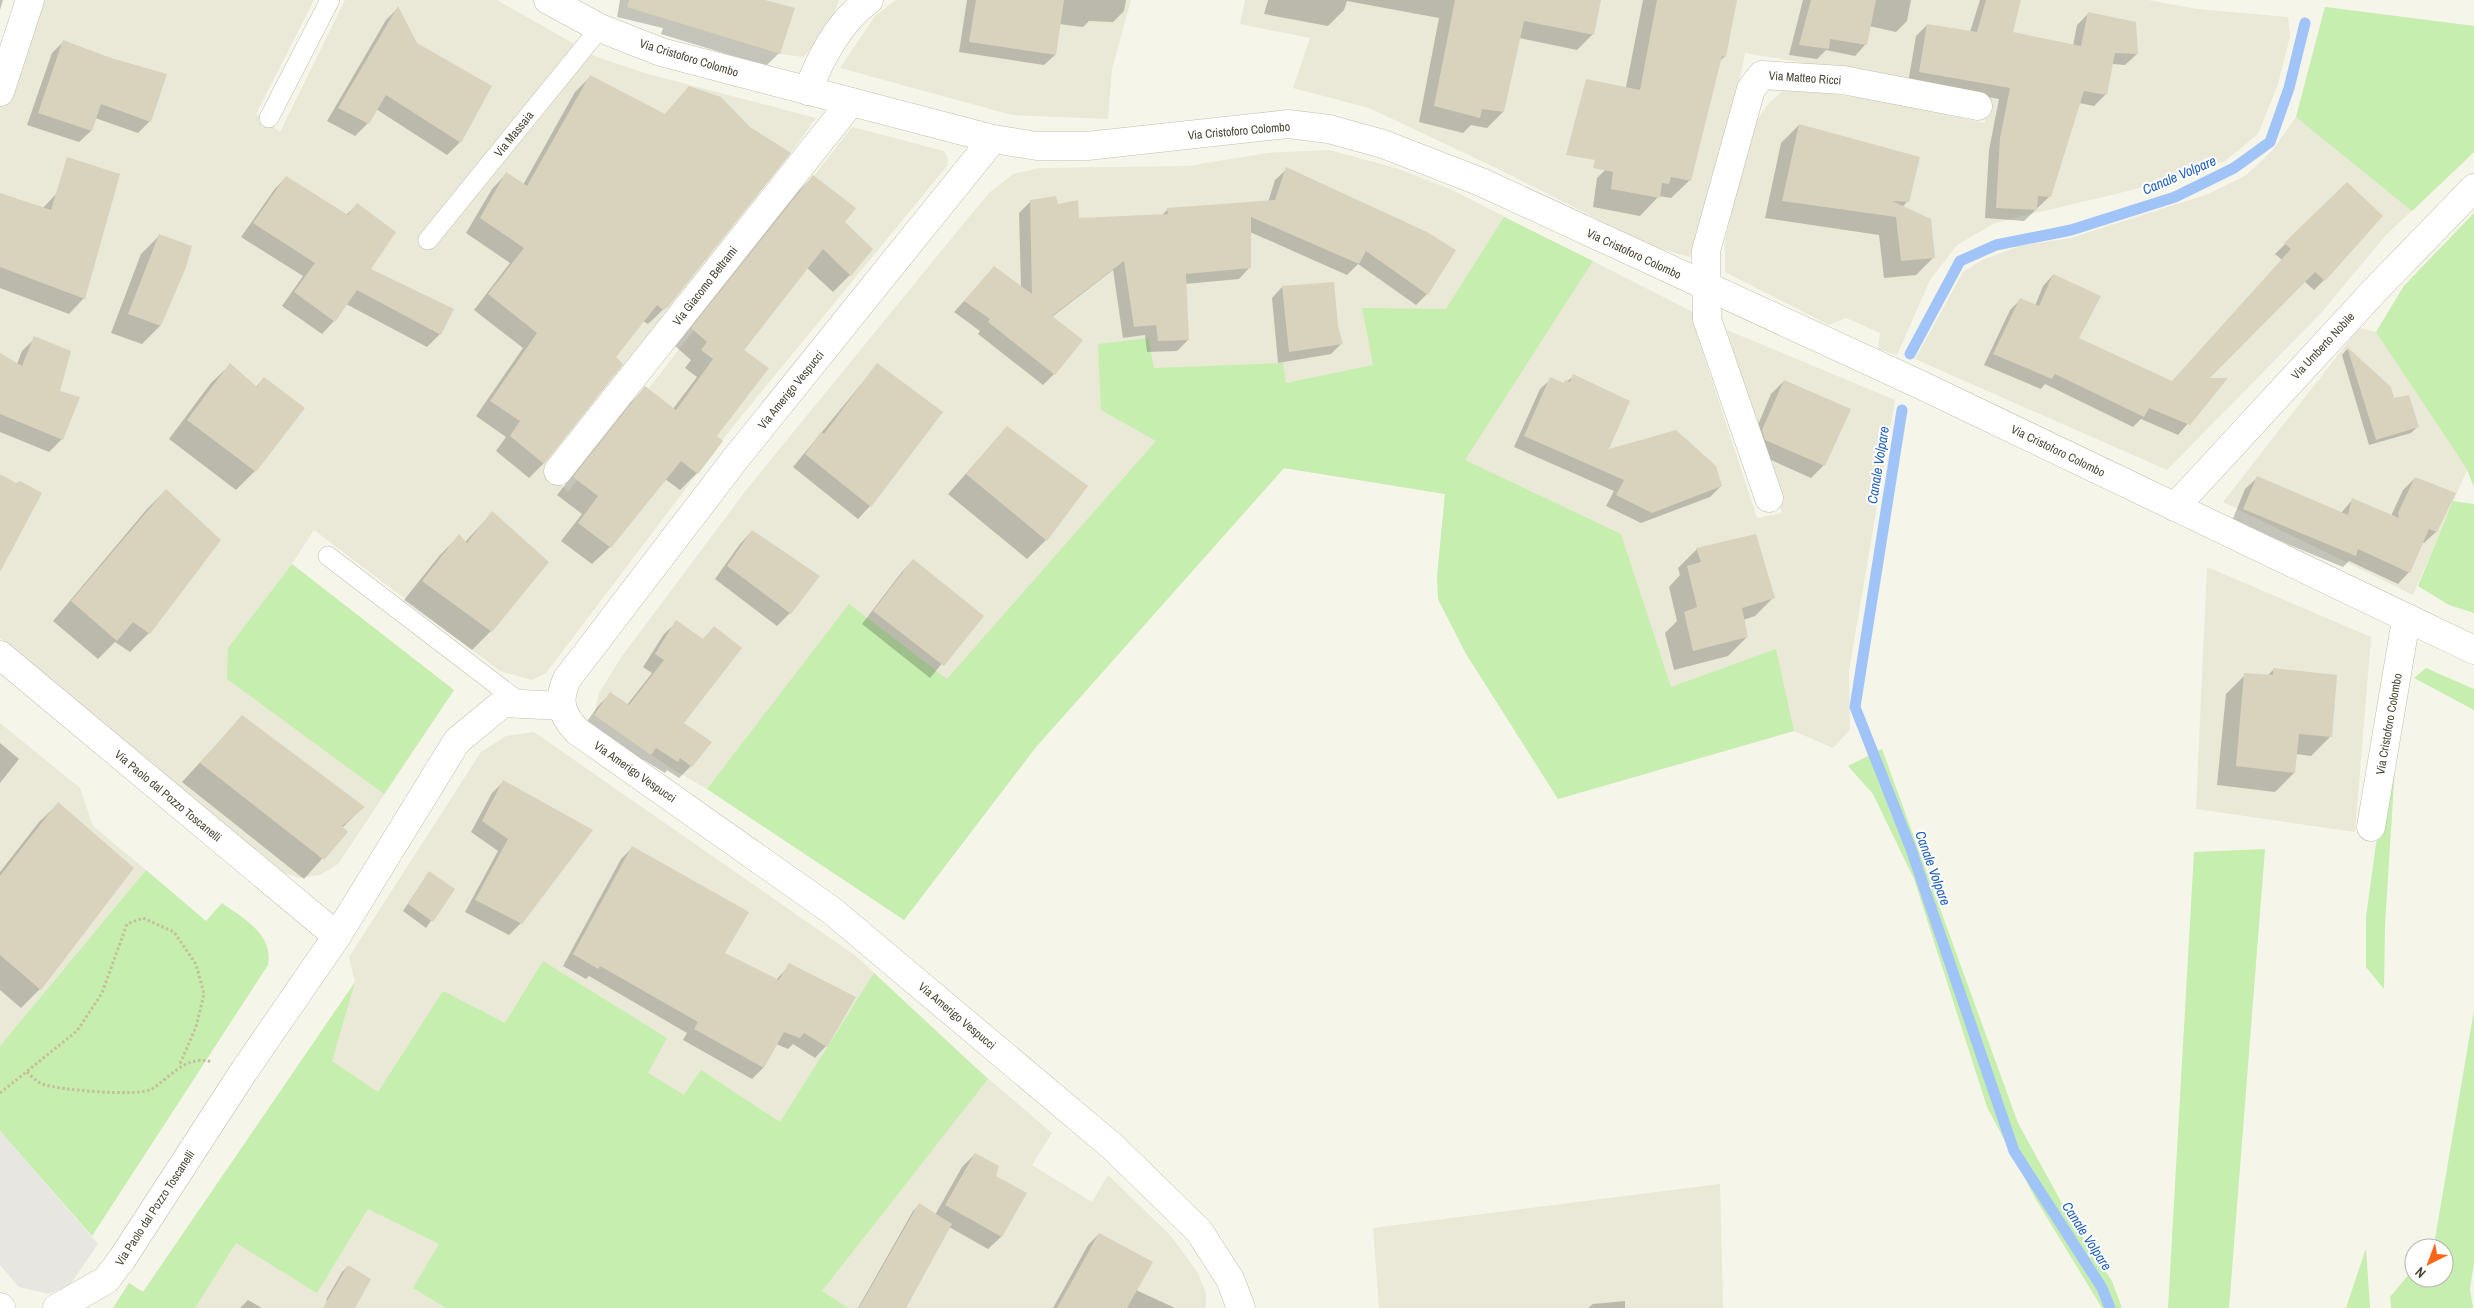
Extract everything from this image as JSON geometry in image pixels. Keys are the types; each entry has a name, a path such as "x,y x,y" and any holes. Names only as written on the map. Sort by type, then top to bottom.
{"street":[{"path":"0,92 30,0"},
{"name":"Via Cristoforo Colombo","path":"548,0 600,28 661,52 993,140 1037,146 1088,146 1288,124 1329,129 1383,144 1481,182 1706,288 1921,385 2406,620 2474,650"},
{"path":"808,91 816,69 835,38 858,8 869,0"},
{"name":"Via Matteo Ricci","path":"1706,288 1706,251 1751,89 1762,75 1843,80 1978,106"},
{"name":"Via Giacomo Beltrami","path":"558,471 851,102"},
{"name":"Via Amerigo Vespucci","path":"993,140 736,458 573,671 560,692 562,706 566,719 577,731 831,910 1113,1147 1200,1231 1230,1279 1241,1308"},
{"name":"Via Umberto Nobile","path":"2175,507 2376,289 2474,188"},
{"path":"1706,288 1707,319 1769,498"},
{"name":"Via Cristoforo Colombo","path":"2371,827 2406,620"},
{"name":"Via Paolo dal Pozzo Toscanelli","path":"0,655 337,936"},
{"name":"Via Paolo dal Pozzo Toscanelli","path":"101,1308 106,1280 244,1071 337,936 457,741 503,703 562,706"},
{"name":"Via Paolo dal Pozzo Toscanelli","path":"57,1308 106,1280"}],"lane":[{"path":"270,118 330,0"},
{"name":"Via Massaia","path":"428,240 600,28"},
{"path":"328,556 522,704"}],"path":[{"path":"0,1094 77,1031 102,993 127,924 143,918 174,932 196,964 204,994 196,1027 179,1066"},
{"path":"27,1072 40,1083 99,1092 150,1090 179,1066 205,1060 244,1071"}],"shaded area":[{"path":"25,0 314,0 256,114 280,132 345,0 497,0 597,57 648,74 816,118 791,153 544,466 568,492 852,127 944,151 948,158 947,166 734,425 546,673 532,680 500,671 314,530 292,564 454,690 338,864 320,875 299,878 281,872 0,638 0,77"},
{"path":"629,0 839,0 828,34 803,57 780,54 628,4"},
{"path":"896,0 1131,0 1112,69 1108,119 1012,115 840,68 875,16"},
{"path":"1245,0 2148,0 2197,9 2288,17 2290,37 2278,84 2258,134 2225,161 2144,187 1995,223 1957,245 1930,280 1897,355 1878,349 1880,333 1846,318 1829,325 1725,272 1725,240 1753,126 1768,104 1785,89 1814,91 1879,101 1985,123 1986,93 1745,53 1727,143 1690,257 1651,246 1492,166 1369,108 1293,88 1310,38 1240,24"},
{"path":"2325,7 2474,26 2474,152 2386,235 2321,313 2167,470 1915,359 1963,272 1982,260 2020,246 2071,238 2208,194 2245,176 2272,151 2296,117"},
{"path":"1329,150 1396,168 1450,189 1701,316 1697,335 1757,518 1782,513 1727,330 1895,400 1849,671 1850,730 1833,748 1794,731 1558,799 1461,643 1438,599 1437,577 1445,494 1284,468 1036,747 904,920 707,789 672,769 594,715 599,693 622,656 747,489 989,193 1013,174 1040,168 1188,166 1267,153"},
{"path":"2474,213 2474,487 2467,470 2413,595 2223,502 2359,328 2376,332 2404,286"},
{"path":"2207,567 2371,637 2355,832 2196,809"},
{"path":"0,723 80,788 93,826 146,870 0,1046"},
{"path":"534,732 856,956 962,1056 1052,1133 1032,1165 1092,1202 1108,1175 1171,1236 1198,1273 1206,1293 1206,1308 113,1308 129,1283 143,1292 355,982 349,957 481,752 506,736"},
{"path":"0,1131 98,1244 69,1286 49,1294 19,1287 0,1265"},
{"path":"1720,1184 1723,1308 1379,1308 1373,1228"}],"green space":[{"path":"2325,7 2474,26 2474,152 2412,211 2296,117"},
{"path":"2474,213 2474,487 2467,469 2376,332 2404,286"},
{"path":"1504,217 1593,261 1465,460 1621,534 1671,687 1776,649 1794,731 1558,799 1466,654 1438,599 1437,577 1445,494 1284,468 1036,747 904,920 707,789 849,604 947,679 1156,441 1101,410 1098,344 1148,338 1154,368 1283,363 1286,383 1373,365 1362,308 1446,309"},
{"path":"2453,501 2474,504 2474,613 2449,605 2418,586"},
{"path":"292,564 454,690 384,794 227,679 228,648"},
{"path":"2426,668 2474,689 2474,710 2414,678"},
{"path":"2397,735 2385,925 2384,989 2366,967 2366,917 2376,844"},
{"path":"1882,749 2018,1123 2070,1218 2112,1281 2122,1308 2102,1308 2035,1198 1987,1107 1914,879 1873,794 1848,766"},
{"path":"2265,849 2229,1308 2168,1308 2194,852"},
{"path":"146,870 206,921 222,903 247,921 262,936 266,944 269,954 268,965 92,1236 0,1131 0,1046"},
{"path":"543,961 667,1038 648,1073 684,1095 701,1070 780,1122 874,973 988,1079 822,1291 848,1308 446,1308 413,1288 439,1244 368,1209 317,1293 236,1243 195,1308 113,1308 129,1283 143,1292 355,982 332,1061 378,1092 443,991 505,1023"},
{"path":"2474,1010 2474,1262 2470,1289 2473,1308 2391,1308 2390,1297 2404,1280 2404,1288 2454,1288 2454,1238 2435,1238"},
{"path":"2366,1248 2370,1308 2346,1308"}],"building":[{"path":"629,0 765,0 795,8 780,54 627,7"},
{"path":"976,0 1064,0 1056,55 969,42"},
{"path":"1455,0 1601,0 1594,35 1524,21 1504,112 1482,109 1480,118 1434,106"},
{"path":"1657,0 1737,0 1726,57 1722,56 1691,181 1671,177 1669,184 1662,183 1660,198 1611,189 1613,172 1593,168 1595,160 1566,155 1586,79 1640,90"},
{"path":"1811,0 1876,0 1867,45 1830,39 1829,49 1799,45"},
{"path":"1986,0 2021,0 2013,32 2081,46 2088,12 2136,22 2138,54 2115,53 2107,95 2084,91 2051,197 2038,196 2037,210 1996,208 2000,138 2010,88 1919,72 1927,24 1977,32"},
{"path":"398,6 417,43 492,86 461,143 386,95 369,124 338,108"},
{"path":"63,40 111,58 167,74 151,122 101,104 92,131 38,113"},
{"path":"590,75 665,114 689,86 721,97 750,127 791,153 668,307 663,310 657,305 616,357 623,364 544,464 510,436 520,421 490,401 537,333 488,294 524,248 480,218 506,172 527,186"},
{"path":"1799,124 1920,157 1909,202 1892,201 1931,219 1935,258 1901,261 1896,217 1782,201"},
{"path":"67,157 120,174 85,299 0,267 0,193 51,210"},
{"path":"1286,167 1427,232 1456,250 1428,295 1366,251 1359,264 1251,217 1251,268 1186,274 1189,340 1158,341 1156,325 1134,327 1124,261 1052,316 1083,340 1055,375 988,322 990,319 964,301 994,266 1032,294 1030,200 1056,196 1058,204 1078,200 1079,218 1168,214 1167,208 1275,200"},
{"path":"813,175 856,208 845,222 873,249 851,276 823,249 744,350 769,368 717,436 723,441 698,474 681,461 611,548 578,523 598,496 573,477 645,386 676,410 713,359 701,350 707,342 691,328"},
{"path":"286,176 348,215 357,203 396,232 371,269 454,309 441,335 357,290 335,322 294,292 315,263 253,223"},
{"path":"2347,182 2383,216 2325,281 2315,272 2210,378 2228,378 2190,425 2149,408 2144,417 2055,374 2052,379 1993,354 2020,298 2039,306 2053,274 2101,296 2079,338 2172,381 2291,249 2284,243"},
{"path":"159,234 192,246 186,267 161,326 128,314"},
{"path":"1334,282 1338,326 1343,344 1289,352 1282,286"},
{"path":"34,336 71,351 60,391 80,397 63,440 0,414 0,353 22,366"},
{"path":"2347,347 2391,387 2394,398 2409,395 2419,427 2376,440"},
{"path":"230,363 257,387 264,377 305,408 256,472 187,420"},
{"path":"877,363 943,412 871,507 805,454 821,432 824,434"},
{"path":"1573,374 1630,401 1609,449 1676,430 1716,466 1722,486 1652,513 1616,495 1624,480 1524,436 1550,377 1564,383 1565,380 1570,382"},
{"path":"1784,380 1851,409 1825,466 1765,440 1762,430"},
{"path":"1007,426 1088,486 1047,541 966,474"},
{"path":"0,474 16,483 20,481 42,493 0,572"},
{"path":"2257,476 2348,515 2352,498 2399,518 2398,513 2415,477 2456,493 2437,532 2429,529 2410,573 2358,549 2356,556 2243,509"},
{"path":"166,489 221,540 150,634 133,622 117,641 71,601"},
{"path":"492,511 549,562 492,632 422,581 459,534 467,543"},
{"path":"752,530 820,576 791,614 727,566"},
{"path":"1756,534 1775,598 1742,608 1748,637 1693,651 1684,612 1697,607 1687,566 1701,562 1696,548"},
{"path":"913,559 984,616 944,666 873,611"},
{"path":"676,620 703,639 714,626 742,648 684,723 712,742 692,767 680,758 678,762 656,748 651,755 594,715 610,692 629,705 664,660 655,654"},
{"path":"2273,668 2337,675 2332,737 2299,734 2295,773 2236,766 2244,673 2273,675"},
{"path":"242,715 365,807 342,826 348,832 324,860 200,763"},
{"path":"503,780 593,830 522,924 475,900 508,839 482,821"},
{"path":"58,802 134,868 41,990 0,955 0,876"},
{"path":"632,846 749,912 725,953 779,980 789,963 856,997 827,1047 804,1033 800,1038 784,1032 764,1068 694,1029 698,1022 600,966 598,969 573,954"},
{"path":"429,871 455,889 433,922 408,904"},
{"path":"975,1153 999,1166 996,1176 1027,1193 1002,1237 945,1205"},
{"path":"919,1203 952,1224 906,1308 859,1308"},
{"path":"1099,1233 1153,1262 1127,1308 1057,1308"},
{"path":"348,1265 371,1279 355,1308 323,1308"}],"waterway":[{"name":"Canale Volpare","path":"1910,354 1960,261 1996,245 2071,230 2175,197 2234,168 2270,142 2289,88 2305,23"},
{"name":"Canale Volpare","path":"1902,410 1855,707 1911,849 2014,1151 2102,1288 2110,1308"}]}
